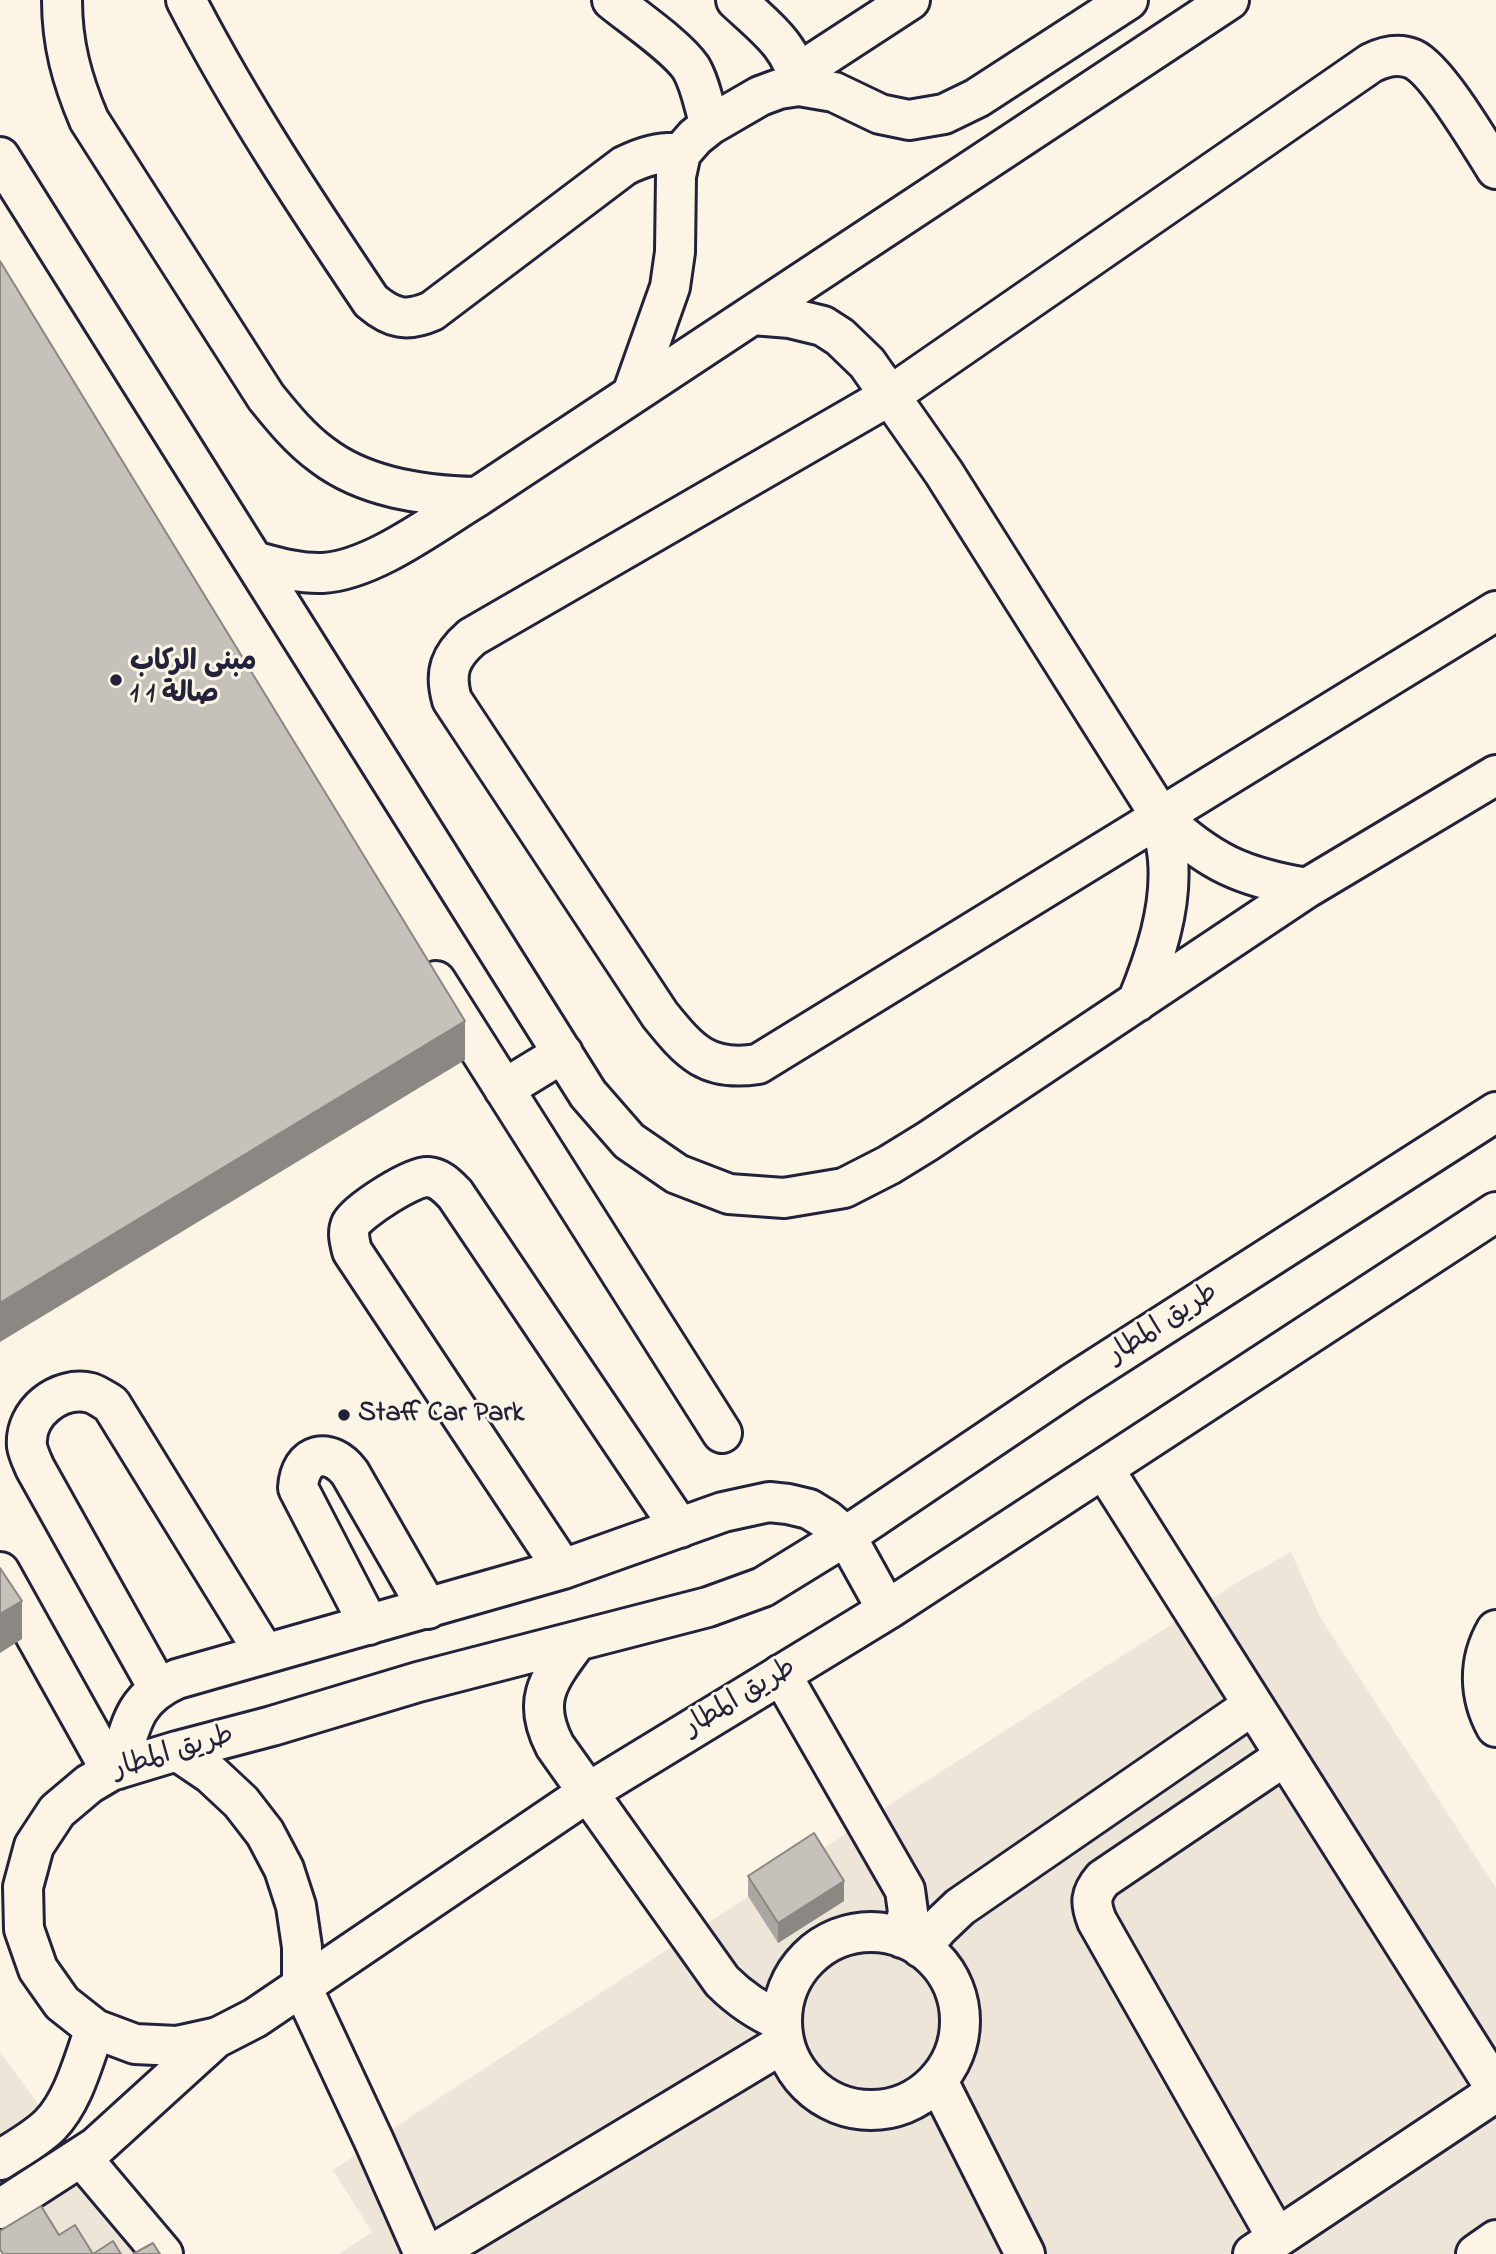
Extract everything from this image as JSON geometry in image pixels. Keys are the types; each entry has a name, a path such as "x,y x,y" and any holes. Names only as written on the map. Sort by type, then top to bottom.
{"street":[{"path":"62,0 65,49 73,81 89,120 266,397 282,417 323,456 360,477 436,496 477,496"},
{"path":"186,0 220,64 281,164 371,302 387,314 419,317 432,311 624,166 660,152 681,153"},
{"path":"612,0 676,52 690,68 710,125"},
{"path":"737,0 785,46 799,79 880,114 909,120 944,114 977,98 1128,0"},
{"path":"632,394 670,287 675,252 676,176 681,153 710,125 760,96 799,79 910,0"},
{"path":"254,561 294,572 323,573 351,568 399,545 1229,0"},
{"path":"1494,162 1431,74 1415,60 1399,55 1384,57 891,395 472,637 458,650 451,662 448,685 452,700 660,1014 691,1052 711,1063 737,1068 758,1065 1496,611"},
{"path":"0,157 588,1094 629,1141 677,1174 729,1194 784,1198 844,1188 889,1165 1307,888 1496,775"},
{"path":"753,315 790,318 823,326 854,349 891,395 944,473 1161,817 1191,845 1218,861 1246,874 1307,888"},
{"path":"1137,1002 1161,934 1166,898 1168,861 1161,817"},
{"path":"419,954 722,1433"},
{"path":"504,1088 563,1053"},
{"name":"طريق المطار","path":"1496,1112 1073,1383 846,1536 788,1573 736,1599 418,1682 114,1770 89,1784 57,1811 34,1846 23,1887 24,1929 38,1969 62,2003 96,2029 135,2044 177,2046 218,2037 255,2018 587,1793 887,1610 1496,1212"},
{"path":"563,1569 352,1251 349,1237 351,1224 361,1213 416,1177 442,1181 455,1194 680,1528"},
{"path":"158,1688 35,1468 27,1446 31,1422 38,1412 45,1403 66,1393 90,1393 111,1404 265,1654"},
{"path":"369,1625 298,1488 299,1474 306,1462 317,1457 331,1456 343,1463 428,1609"},
{"path":"1104,1469 1253,1704 1496,2091 1265,2246 1091,1905 1094,1890 1103,1879 1285,1756"},
{"path":"114,1770 133,1717 144,1701 158,1688 177,1679 563,1569 723,1512 769,1502 809,1510 827,1520 846,1536 887,1610"},
{"path":"0,1572 114,1770"},
{"path":"1496,1630 1483,1663 1482,1689 1489,1715 1496,1727"},
{"path":"577,1641 545,1689 542,1709 546,1729 587,1793 722,1981 742,2001 783,2032"},
{"path":"781,1674 905,1890 912,1943"},
{"path":"912,1943 939,1927 960,1907 1253,1704"},
{"path":"177,1751 211,1774 231,1792 265,1833 284,1869 296,1906 302,1947 302,1987 424,2254"},
{"path":"859,1933 881,1933 912,1943 937,1962 958,2000 958,2043 950,2063 938,2081 922,2095 903,2105 882,2110 860,2110 820,2095 804,2080 792,2063 783,2032 784,2000 792,1980 804,1962 820,1948 839,1938 859,1933"},
{"path":"0,2160 40,2134 60,2113 96,2029"},
{"path":"433,2254 783,2032"},
{"path":"0,2209 96,2147 218,2037"},
{"path":"938,2081 1025,2254"},
{"path":"82,2158 163,2254"},
{"path":"1476,2254 1496,2240"}],"shaded area":[{"path":"1291,1552 1320,1617 1496,1888 1496,2254 339,2254 372,2232 333,2170 416,2113 917,1787 1241,1580"},
{"path":"0,2052 60,2134 140,2254 0,2254"}],"building":[{"name":"مبنى الركاب 1 صالة 1","path":"0,261 465,1021 0,1303"},
{"path":"0,1568 22,1601 0,1614"},
{"path":"814,1833 844,1881 778,1923 748,1876"},
{"path":"41,2206 59,2235 75,2225 93,2254 3,2254 0,2249 0,2231"},
{"path":"113,2241 121,2254 93,2254"},
{"path":"153,2243 160,2254 133,2254"}],"place":[{"name":"مبنى الركاب 1 صالة 1","path":"116,680"},
{"name":"Staff Car Park","path":"344,1415"}]}
